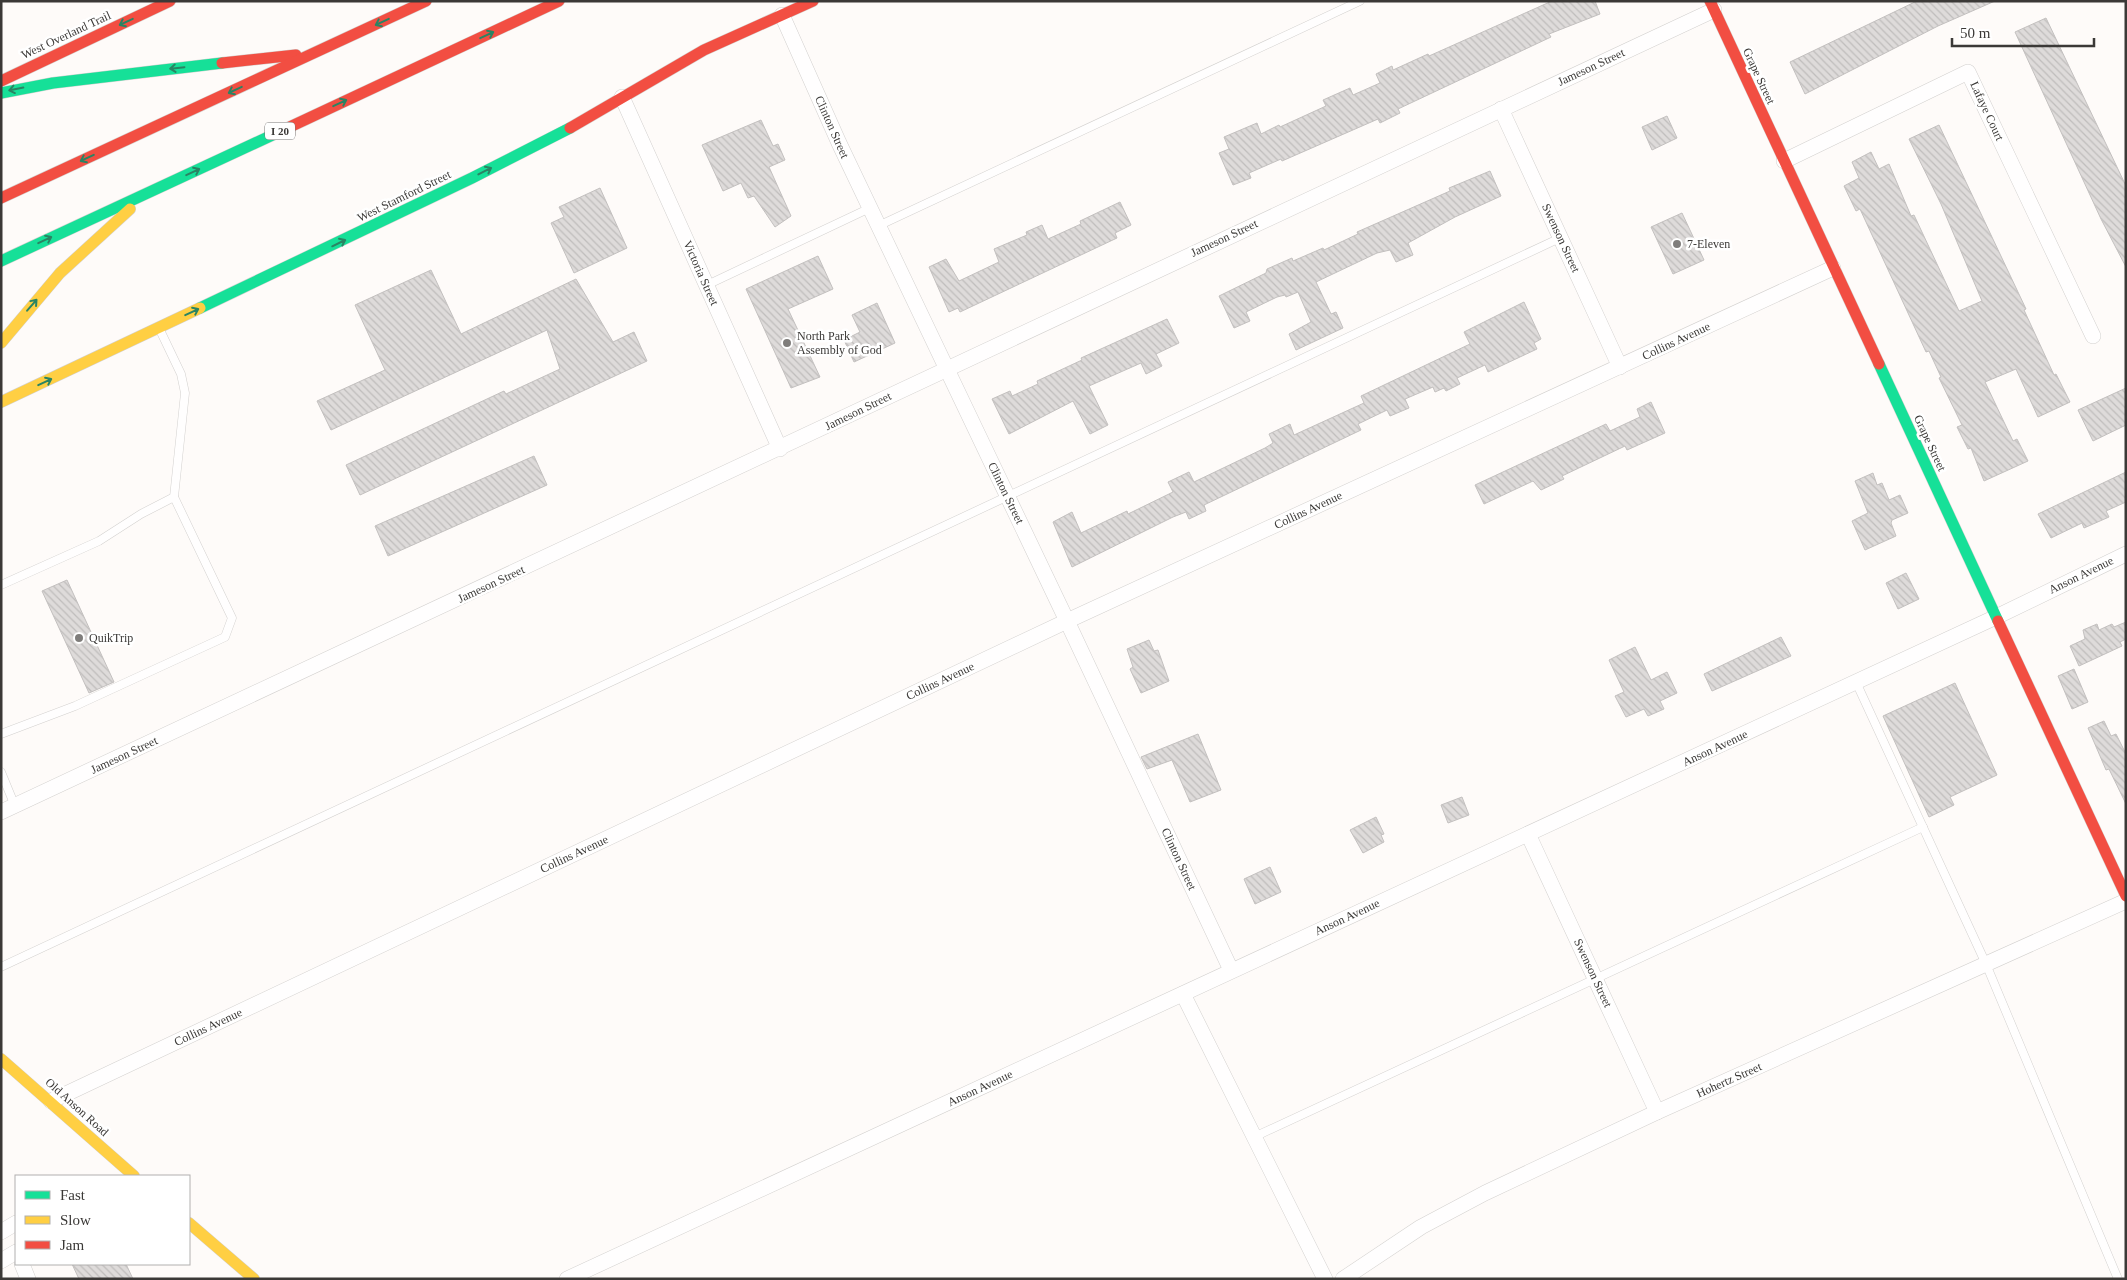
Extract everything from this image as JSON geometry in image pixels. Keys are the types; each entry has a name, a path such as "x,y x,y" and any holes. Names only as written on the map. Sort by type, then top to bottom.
{"main road":[{"name":"West Overland Trail","path":"1,81 170,1"},
{"path":"1,198 426,1"},
{"name":"I 20","path":"1,261 559,1"},
{"name":"West Stamford Street","path":"1,402 472,178 570,128 704,50 813,1"},
{"name":"Grape Street","path":"1712,5 2126,896"},
{"path":"1,93 81,79 198,66 231,60 312,54"},
{"path":"1,343 60,273 145,194"},
{"name":"Old Anson Road","path":"1,1059 133,1175"},
{"path":"190,1223 254,1279"}],"street":[{"name":"Jameson Street","path":"1,812 780,449 946,368 1501,109 1712,5"},
{"name":"Clinton Street","path":"782,16 878,226 1231,970"},
{"name":"Lafaye Court","path":"1784,161 1968,72 2093,336"},
{"name":"Victoria Street","path":"622,97 780,449"},
{"name":"Swenson Street","path":"1501,109 1620,367"},
{"name":"Collins Avenue","path":"51,1101 1067,621 1833,268"},
{"name":"Anson Avenue","path":"567,1279 1996,617 2126,554"},
{"name":"Swenson Street","path":"1528,834 1657,1112"},
{"name":"Hohertz Street","path":"1343,1279 1421,1227 1453,1210 1657,1112 2126,900"},
{"path":"1183,994 1325,1279"},
{"path":"1,1232 15,1224"},
{"path":"1,1261 15,1253"},
{"path":"22,1265 28,1279"}],"lane":[{"path":"878,226 1360,1"},
{"path":"706,285 870,208"},
{"path":"1,967 1008,498 1560,238"},
{"path":"1,734 76,706 225,637 232,618 174,497 185,393 181,374 159,328"},
{"path":"1,585 99,541 141,514 174,497"},
{"path":"1856,682 1986,964 2118,1279"},
{"path":"1,772 15,806"},
{"path":"1254,1137 1922,826"}],"building":[{"path":"1552,1 1595,1 1600,14 1549,34 1551,37 1398,109 1400,113 1380,123 1378,119 1282,161 1281,159 1249,173 1251,178 1233,185 1219,153 1229,149 1224,137 1257,123 1261,134 1279,125 1280,127 1326,106 1323,100 1350,88 1353,95 1380,83 1376,74 1392,66 1393,70 1428,54 1429,56"},
{"path":"1917,1 1995,1 1938,26 1805,94 1790,62"},
{"path":"2046,18 2126,186 2126,267 2101,219 2015,32"},
{"path":"1667,116 1677,138 1652,150 1642,127"},
{"path":"761,120 773,146 778,144 785,160 769,167 791,216 775,227 754,196 748,198 741,183 723,191 702,145"},
{"path":"1939,125 2026,309 2024,310 2054,375 2056,374 2070,402 2038,417 2016,369 1985,382 2013,441 2017,439 2028,461 1984,481 1971,448 1968,449 1957,427 1962,425 1939,378 1941,377 1929,351 1926,352 1860,209 1856,211 1844,186 1859,178 1852,162 1871,152 1879,169 1889,164 1911,216 1914,215 1959,311 1982,301 1941,204 1909,139"},
{"path":"1490,171 1501,196 1455,217 1408,243 1413,255 1396,262 1390,250 1377,253 1316,282 1331,314 1336,312 1343,328 1296,350 1289,334 1311,322 1298,292 1286,297 1285,295 1277,297 1246,312 1250,321 1234,328 1219,296 1266,273 1267,269 1292,258 1293,261 1323,248 1324,250 1358,234 1357,232 1450,191 1449,188"},
{"path":"600,188 627,248 574,273 551,223 564,217 559,207"},
{"path":"1120,202 1131,225 1115,233 1117,238 960,312 958,308 949,312 929,267 946,259 959,281 999,262 994,249 1027,235 1026,232 1042,225 1048,239 1081,224 1080,221"},
{"name":"7-Eleven","path":"1682,213 1704,260 1673,274 1651,227"},
{"name":"North Park Assembly of God","path":"818,256 833,289 788,309 820,377 791,388 746,289"},
{"path":"431,270 461,334 576,279 613,342 634,332 647,361 360,495 346,465 504,391 506,394 560,369 547,330 331,430 317,401 385,370 355,305"},
{"path":"1524,302 1541,339 1534,343 1537,349 1488,372 1485,365 1457,378 1460,384 1446,391 1444,388 1435,392 1433,387 1405,399 1409,408 1390,416 1387,410 1358,424 1361,430 1204,505 1206,511 1189,519 1186,512 1173,517 1072,567 1053,522 1072,512 1081,533 1127,511 1128,514 1173,492 1168,482 1189,472 1194,482 1265,448 1273,443 1269,434 1290,424 1294,435 1364,403 1361,396 1470,344 1464,332"},
{"path":"877,303 895,343 854,362 844,340 860,332 852,315"},
{"path":"1167,319 1179,343 1156,354 1162,366 1146,374 1141,363 1089,386 1108,425 1090,434 1073,401 1009,434 992,399 1010,391 1012,396 1038,384 1037,381 1082,360 1081,358"},
{"path":"2126,388 2126,425 2093,441 2078,410"},
{"path":"1651,402 1665,433 1627,450 1625,446 1562,476 1564,479 1541,490 1533,481 1484,504 1475,485 1606,424 1610,431 1640,417 1637,409"},
{"path":"534,456 547,485 388,556 375,526"},
{"path":"2126,472 2126,502 2106,511 2109,517 2084,528 2082,523 2051,538 2038,514"},
{"path":"1873,473 1877,485 1882,483 1889,500 1900,495 1908,513 1892,520 1891,523 1896,536 1865,550 1852,521 1868,513 1855,481"},
{"path":"1906,573 1919,599 1898,609 1886,583"},
{"name":"QuikTrip","path":"67,580 114,682 89,693 42,591"},
{"path":"2126,622 2126,639 2120,642 2122,646 2079,666 2070,646 2085,639 2083,630 2097,624 2099,630 2112,624 2114,627"},
{"path":"1781,637 1791,656 1712,691 1704,674"},
{"path":"1149,640 1154,651 1158,650 1169,681 1141,693 1130,669 1133,667 1127,649"},
{"path":"1635,647 1651,680 1667,672 1677,693 1660,701 1664,709 1648,716 1644,709 1626,717 1615,696 1624,692 1609,660"},
{"path":"2074,669 2088,702 2072,709 2058,676"},
{"path":"1955,683 1997,775 1950,797 1954,805 1929,817 1883,716"},
{"path":"2104,721 2111,736 2116,734 2126,754 2126,804 2109,769 2106,770 2088,728"},
{"path":"1198,734 1221,790 1190,802 1172,760 1147,769 1141,757"},
{"path":"1462,797 1469,815 1448,823 1441,805"},
{"path":"1376,817 1384,834 1381,835 1384,842 1363,853 1350,830"},
{"path":"1270,867 1281,892 1255,904 1244,879"},
{"path":"72,1265 126,1265 133,1279 79,1279"}],"traffic: fast":[{"path":"1,93 53,83 222,63"},
{"path":"200,308 472,178 570,128"},
{"path":"1,261 279,132"},
{"path":"1879,364 1998,621"}],"traffic: slow":[{"path":"1,343 60,273 130,209"},
{"path":"1,402 200,308"},
{"path":"1,1059 133,1175"},
{"path":"190,1224 254,1279"}],"traffic: jam":[{"path":"1,81 170,1"},
{"path":"1,198 426,1"},
{"path":"279,132 559,1"},
{"path":"570,128 704,50 813,1"},
{"path":"1710,1 1879,364"},
{"path":"222,63 296,55"},
{"path":"1998,621 2126,896"}],"place":[{"name":"7-Eleven","path":"1677,244"},
{"name":"North Park Assembly of God","path":"787,343"},
{"name":"QuikTrip","path":"79,638"}]}
